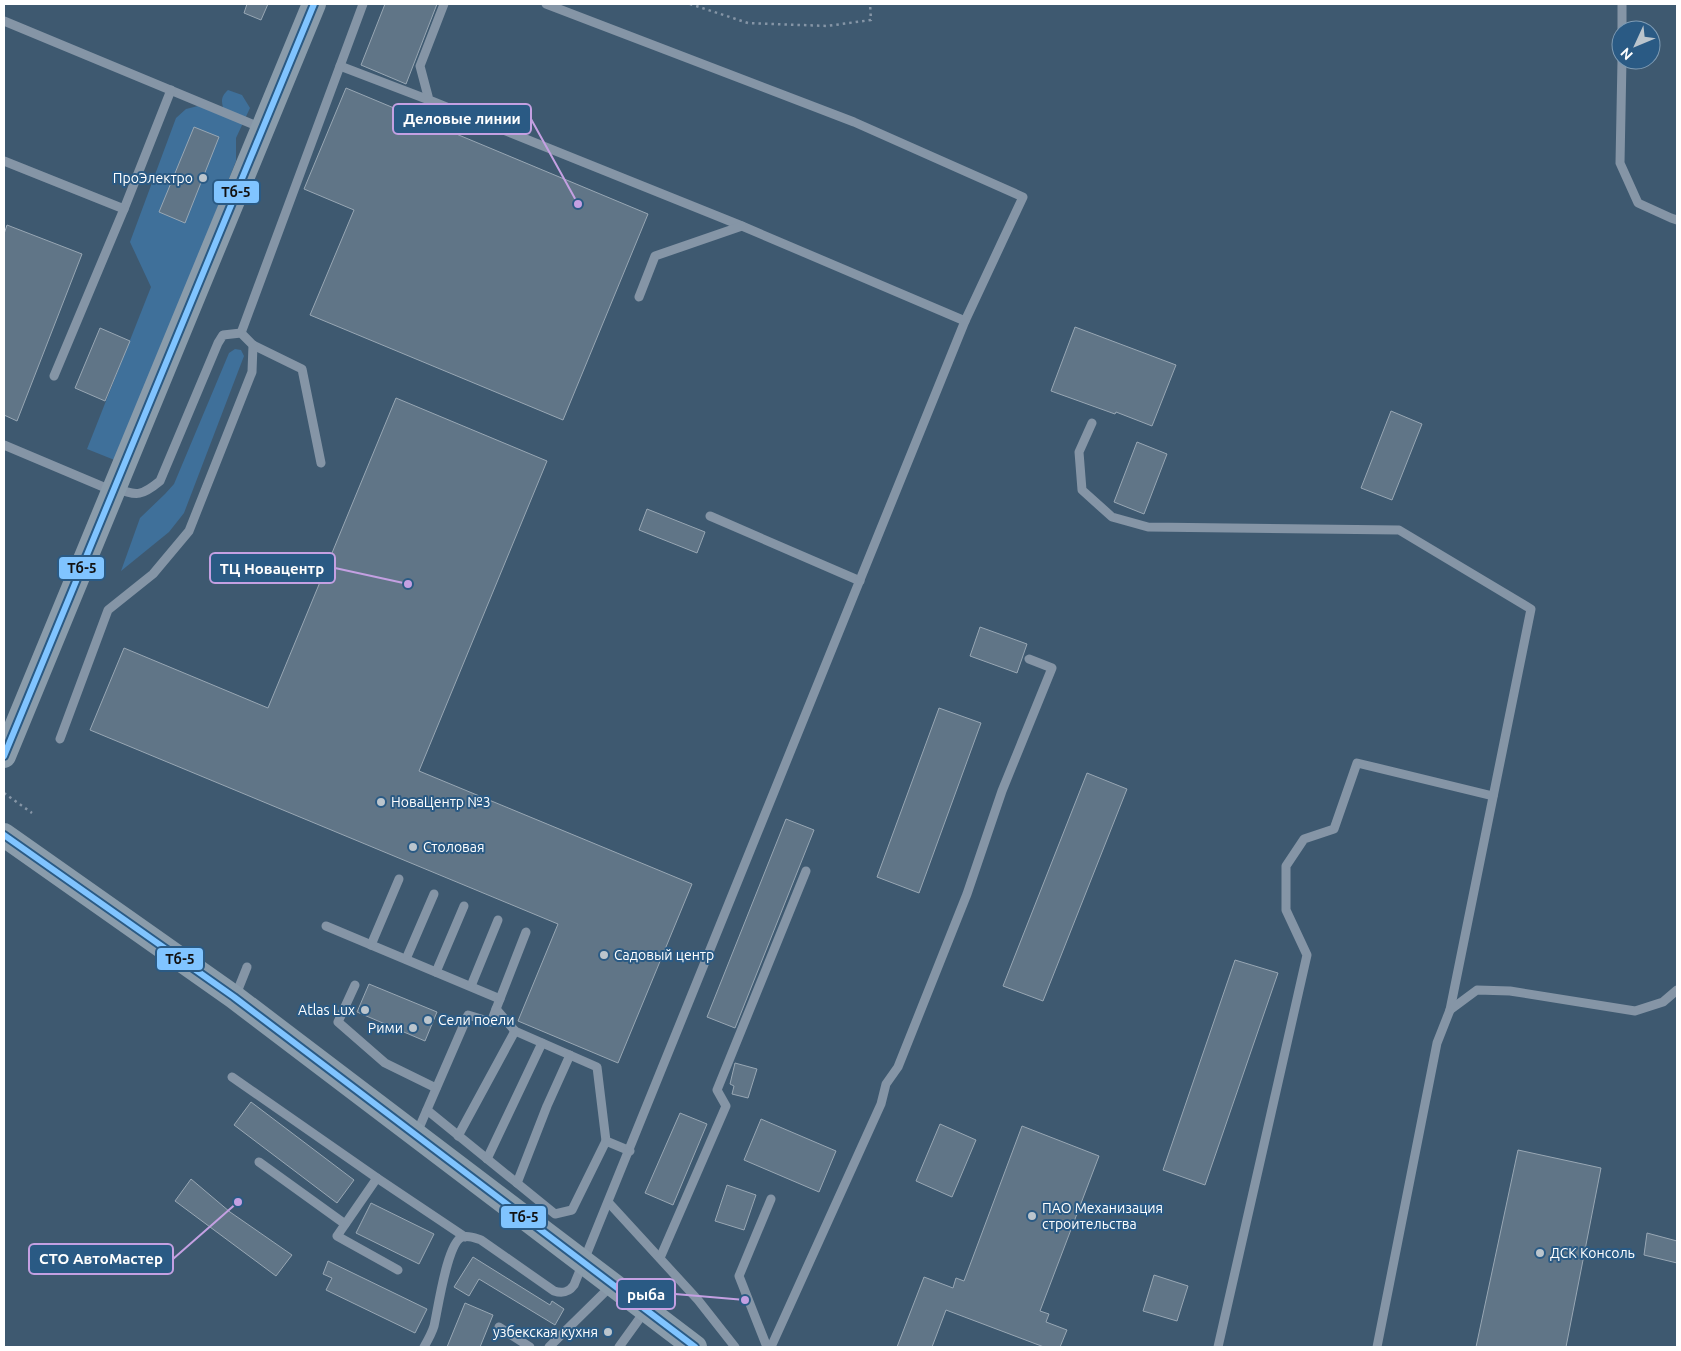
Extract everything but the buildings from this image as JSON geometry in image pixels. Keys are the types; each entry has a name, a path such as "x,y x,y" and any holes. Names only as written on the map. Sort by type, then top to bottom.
{"main road":[{"path":"4,756 314,4"},
{"path":"4,836 234,997 695,1347"}],"lane":[{"path":"240,333 364,4"},
{"path":"429,100 420,66 444,4"},
{"path":"424,1347 434,1328 448,1258 456,1242 461,1237 470,1236 481,1240 558,1293 571,1289 609,1203 964,321 1023,197 854,122 546,4"},
{"path":"1622,4 1622,20"},
{"path":"4,22 262,128"},
{"path":"340,66 742,226 964,321"},
{"path":"1622,70 1620,163 1638,203 1677,220"},
{"path":"54,376 124,209 171,90"},
{"path":"4,161 124,209"},
{"path":"639,297 654,256 742,226"},
{"path":"4,445 114,489 130,494 147,492 160,481 218,343 223,335 240,333 254,345 302,369 321,463"},
{"path":"60,738 108,610 153,574 189,531 252,372 254,345"},
{"path":"1092,424 1079,452 1082,490 1112,517 1148,527 1399,530 1531,609 1450,1010 1437,1042 1377,1347"},
{"path":"710,516 860,581"},
{"path":"771,1347 881,1104 886,1084 898,1067 967,894 1002,791 1052,668 1029,659"},
{"path":"1218,1347 1307,956 1286,910 1286,866 1304,839 1334,829 1357,763 1493,796"},
{"path":"660,1258 726,1106 717,1090 806,871"},
{"path":"371,945 399,879"},
{"path":"406,960 434,894"},
{"path":"436,972 464,906"},
{"path":"470,986 498,920"},
{"path":"326,926 500,999"},
{"path":"416,1135 468,1015 491,1022 526,932"},
{"path":"234,997 247,967"},
{"path":"355,985 338,1022 385,1063 436,1088"},
{"path":"1450,1010 1477,990 1510,992 1635,1011 1663,1002 1677,990"},
{"path":"427,1110 555,1214 572,1210 606,1141 597,1067 515,1031 496,1009"},
{"path":"458,1136 515,1031"},
{"path":"486,1158 542,1043"},
{"path":"517,1183 547,1106 570,1055"},
{"path":"232,1077 376,1178 465,1237"},
{"path":"606,1141 630,1151"},
{"path":"260,1162 345,1224"},
{"path":"376,1178 337,1236 398,1270"},
{"path":"767,1347 739,1276 771,1199"},
{"path":"609,1203 698,1300 736,1347"},
{"path":"550,1347 612,1284"},
{"path":"620,1347 646,1310"},
{"path":"499,1327 530,1347"}],"path":[{"path":"690,4 748,23 827,26 871,20 870,4"},
{"path":"4,793 32,813"}],"shaded area":[{"path":"228,90 242,95 250,108 236,138 236,161 117,461 87,449 151,287 130,242 176,118 186,109 202,105 222,116 225,114 222,98"},
{"path":"235,349 241,350 244,356 184,513 169,532 121,571 140,518 174,484 229,353"}],"transit line":[{"name":"Тб-5","path":"4,756 314,4"},
{"name":"Тб-5","path":"4,835 234,997 695,1347"}],"place":[{"name":"ПроЭлектро","path":"203,178"},
{"name":"Деловые линии","path":"578,204"},
{"name":"ТЦ Новацентр","path":"408,584"},
{"name":"НоваЦентр №3","path":"381,802"},
{"name":"Столовая","path":"413,847"},
{"name":"Садовый центр","path":"604,955"},
{"name":"Atlas Lux","path":"365,1010"},
{"name":"Сели поели","path":"428,1020"},
{"name":"Рими","path":"413,1028"},
{"name":"СТО АвтоМастер","path":"238,1202"},
{"name":"ПАО Механизация строительства","path":"1032,1216"},
{"name":"ДСК Консоль","path":"1540,1253"},
{"name":"рыба","path":"745,1300"},
{"name":"узбекская кухня","path":"608,1332"}]}
